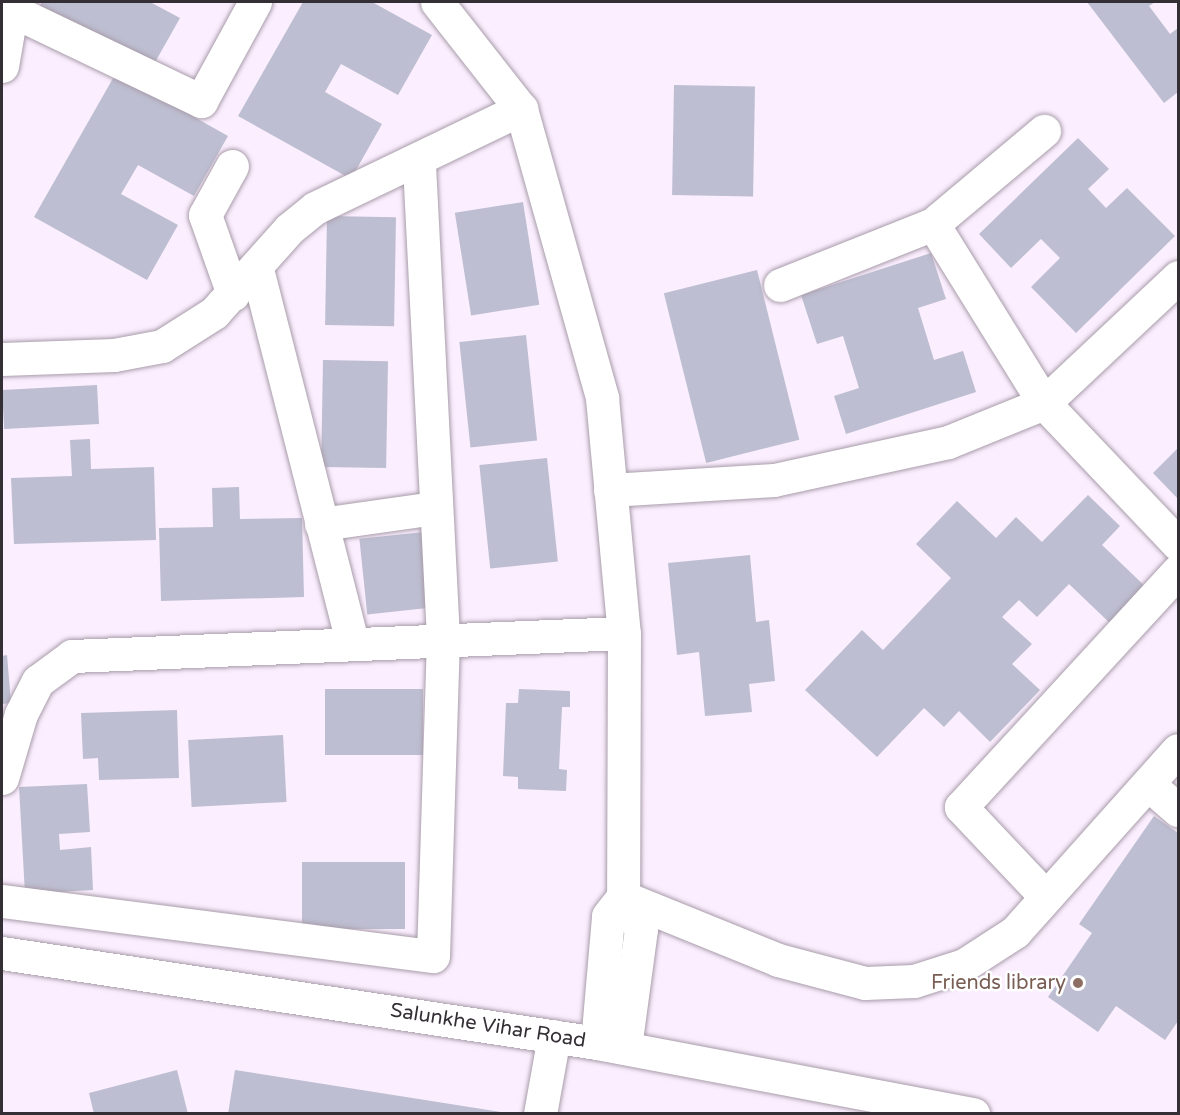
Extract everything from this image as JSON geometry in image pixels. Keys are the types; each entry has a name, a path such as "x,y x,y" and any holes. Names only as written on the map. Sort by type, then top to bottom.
{"street":[{"path":"2,66 12,6 201,101 255,2"},
{"path":"437,2 521,109 602,398 624,633 623,897 641,929 611,1046"},
{"path":"2,360 114,356 162,346 233,294 257,269 289,229 315,208 521,109"},
{"path":"780,285 933,224 1044,131"},
{"path":"2,901 433,956 443,638 419,160"},
{"path":"231,166 205,215 233,294"},
{"path":"933,224 1044,402 1179,544"},
{"path":"257,269 352,642"},
{"path":"610,490 774,480 948,442 1044,402 1179,277"},
{"path":"321,524 435,508"},
{"path":"1046,897 961,807 1179,571"},
{"path":"2,778 21,714 38,681 72,656 443,638 624,633"},
{"path":"623,897 778,960 865,983 914,981 964,965 1015,932 1179,750"},
{"path":"1148,784 1179,810"},
{"name":"Salunkhe Vihar Road","path":"2,953 554,1036 901,1107 972,1113"},
{"path":"540,1113 554,1036"}],"building":[{"path":"42,2 150,2 180,18 149,73 37,11"},
{"path":"303,2 372,2 432,35 398,95 341,64 325,92 382,124 351,179 238,116"},
{"path":"1087,2 1155,2 1149,6 1170,34 1178,28 1178,92 1164,103"},
{"path":"116,73 228,136 194,196 138,165 121,194 178,225 147,280 34,217"},
{"path":"674,85 755,86 753,196 672,195"},
{"path":"1078,138 1109,169 1088,189 1106,208 1127,188 1175,236 1076,333 1031,287 1060,258 1041,239 1011,268 979,234"},
{"path":"523,202 539,305 471,316 455,213"},
{"path":"327,216 396,217 394,326 325,325"},
{"path":"931,253 946,299 918,308 934,360 963,351 976,392 846,434 834,396 859,388 843,336 817,344 801,295"},
{"path":"757,270 799,440 706,463 664,293"},
{"path":"526,335 537,440 470,447 459,342"},
{"path":"323,360 388,361 386,468 321,467"},
{"path":"97,385 99,424 4,429 2,390"},
{"path":"90,439 91,469 154,467 156,540 14,544 11,478 72,476 70,440"},
{"path":"1178,448 1178,499 1153,473"},
{"path":"547,458 558,561 490,569 479,465"},
{"path":"239,487 240,519 302,518 304,597 161,601 159,528 213,527 212,488"},
{"path":"1088,495 1120,526 1102,545 1150,591 1115,628 1069,584 1037,617 1019,600 1002,617 1032,644 1012,664 1040,690 990,742 959,711 944,727 924,708 877,757 805,690 862,630 883,650 951,578 916,544 957,501 996,538 1016,517 1042,542"},
{"path":"424,532 432,608 367,614 359,539"},
{"path":"750,555 756,622 769,620 775,681 749,684 752,712 705,716 699,652 677,655 668,563"},
{"path":"7,655 11,703 2,704 2,656"},
{"path":"325,689 423,689 423,755 325,755"},
{"path":"519,689 570,691 570,707 562,707 559,769 567,770 566,791 518,789 518,777 503,776 506,703 518,703"},
{"path":"177,710 179,778 99,780 98,758 83,759 81,713"},
{"path":"283,735 287,802 192,807 188,740"},
{"path":"87,784 90,832 59,834 60,850 91,847 93,890 25,894 19,787"},
{"path":"1154,816 1178,833 1178,1021 1165,1040 1116,1006 1098,1032 1048,997 1092,933 1079,924"},
{"path":"302,862 405,862 405,929 302,929"},
{"path":"177,1070 188,1114 94,1114 89,1093"},
{"path":"235,1070 501,1112 501,1114 228,1114"}],"place":[{"name":"Friends library","path":"1078,983"}]}
